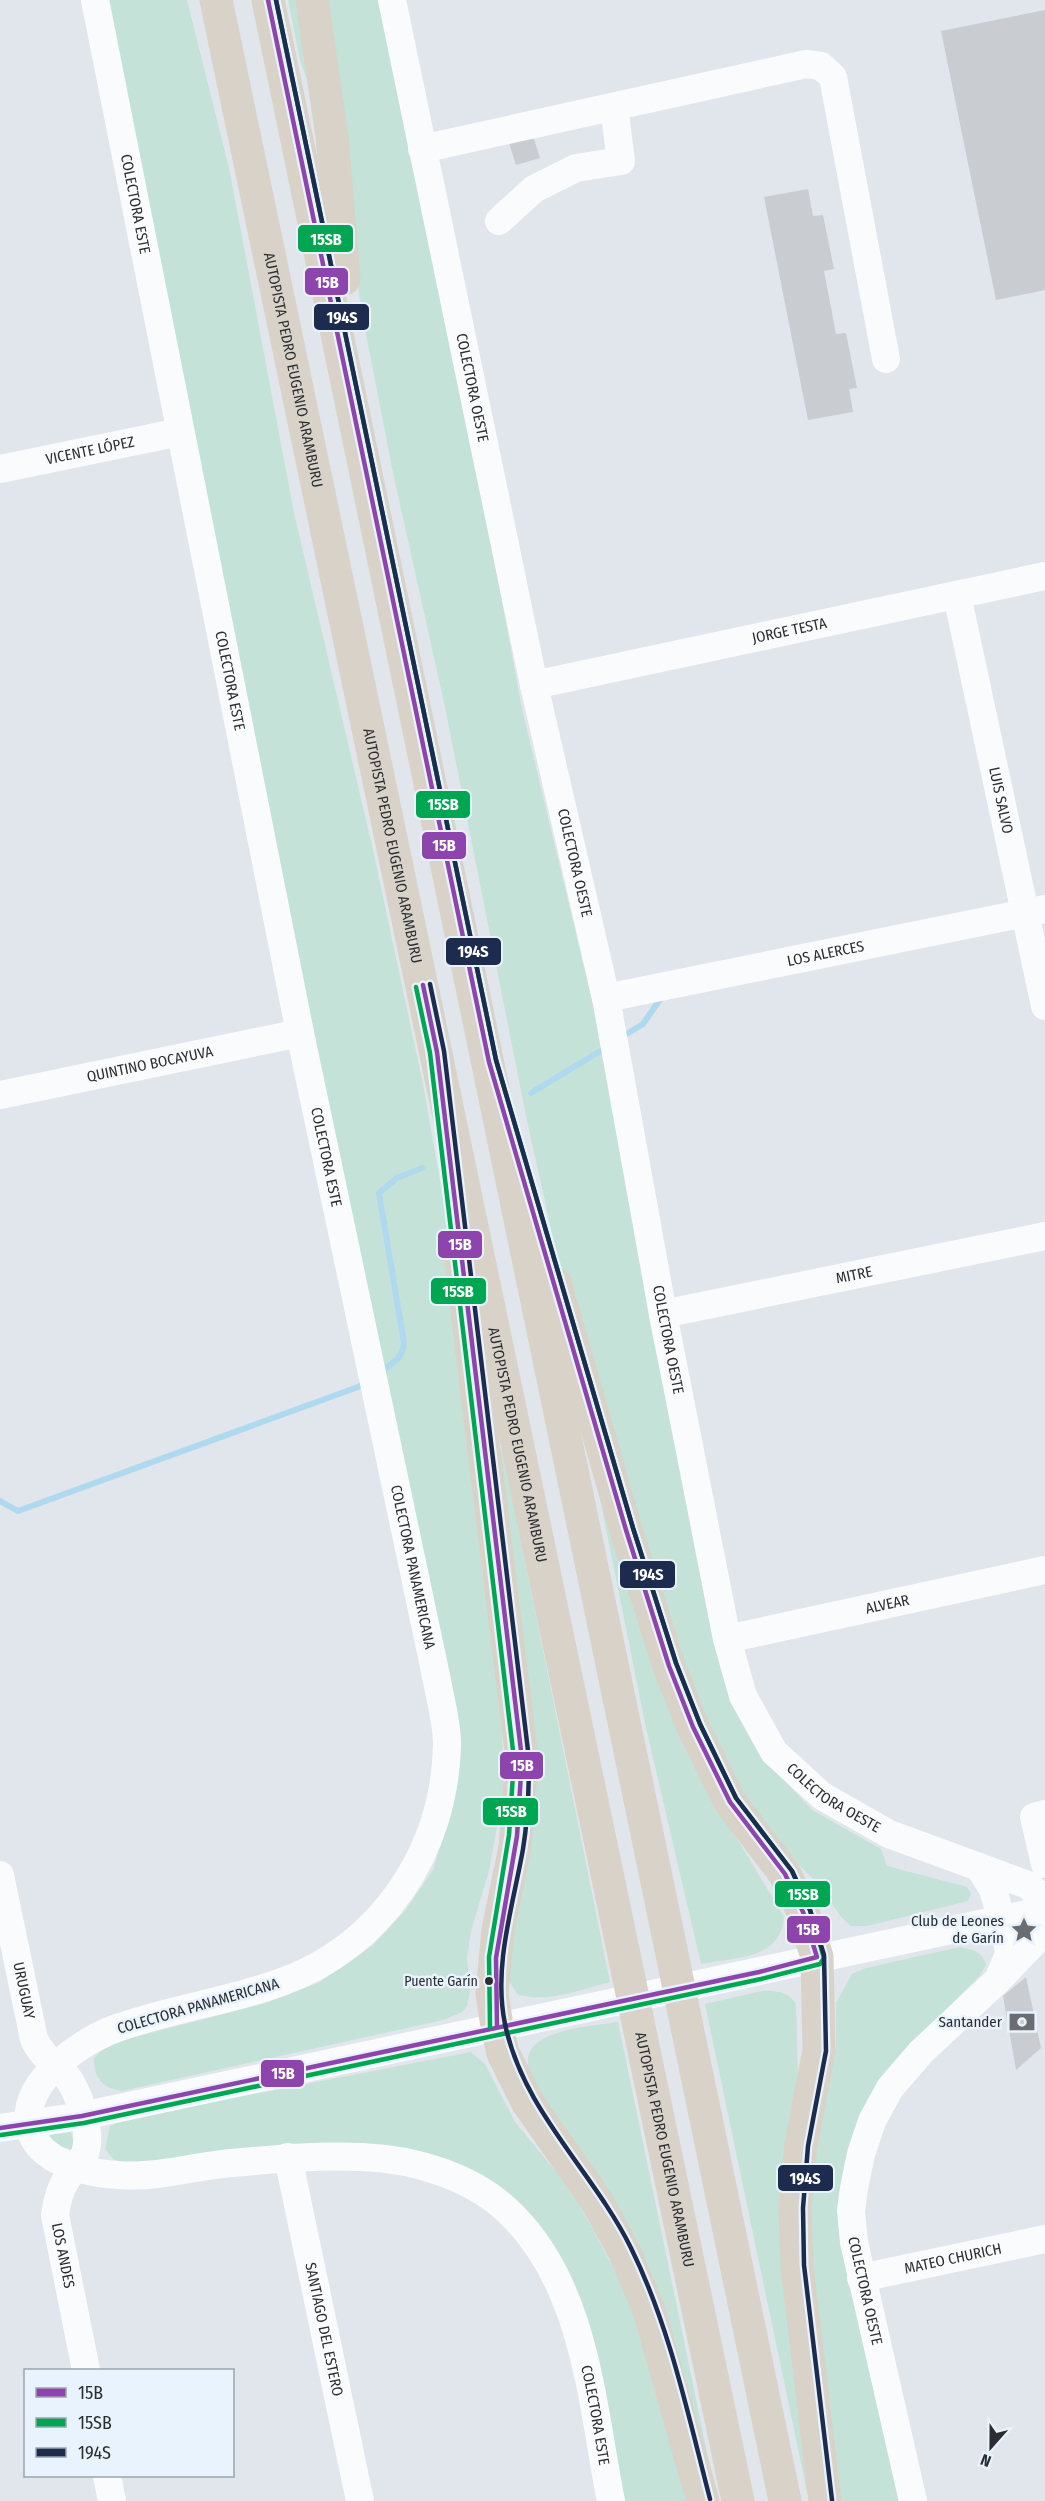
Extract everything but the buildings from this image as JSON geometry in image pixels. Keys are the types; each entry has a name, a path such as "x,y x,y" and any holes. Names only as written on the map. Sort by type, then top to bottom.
{"highway":[{"path":"198,0 242,184 297,394"},
{"name":"AUTOPISTA PEDRO EUGENIO ARAMBURU","path":"216,0 738,2501"},
{"path":"268,0 785,2501"},
{"path":"312,0 332,136 344,279 399,631"},
{"path":"437,1052 522,1760 515,1847 498,1930 492,1994 497,2026 503,2053 528,2103 596,2200 624,2251 650,2310 703,2501"},
{"path":"489,1062 626,1530 669,1666 693,1727 725,1791 758,1842 785,1874 803,1912 817,1957 820,2035 812,2093 801,2145 795,2208 797,2266 825,2501"}],"street":[{"name":"COLECTORA ESTE","path":"95,0 300,1033 370,1361"},
{"name":"COLECTORA OESTE","path":"392,0 534,686 608,1011 663,1314 728,1639 743,1696 774,1752 801,1780 836,1805 889,1834 979,1867 993,1889 1002,1920 1009,1954 998,1980 921,2052 890,2088 872,2121 861,2154 851,2211 861,2278 913,2501"},
{"path":"422,149 806,64 821,66 833,77 886,359"},
{"path":"499,221 534,189 576,168 621,161 614,107"},
{"name":"VICENTE LÓPEZ","path":"0,469 180,432"},
{"name":"JORGE TESTA","path":"534,686 1045,576"},
{"name":"LUIS SALVO","path":"957,595 1035,911 1045,1006"},
{"name":"LOS ALERCES","path":"608,1011 1035,911"},
{"name":"QUINTINO BOCAYUVA","path":"0,1095 300,1033"},
{"name":"MITRE","path":"663,1314 1045,1236"},
{"name":"COLECTORA PANAMERICANA","path":"55,2066 89,2042 115,2028 279,1983 312,1969 363,1935 400,1893 419,1862 435,1824 443,1789 447,1740 436,1676 370,1361"},
{"name":"ALVEAR","path":"728,1639 1045,1570"},
{"path":"1045,1814 1034,1816 1045,1864"},
{"path":"979,1867 1028,1885 1045,1900"},
{"name":"URUGUAY","path":"0,1875 34,2039 39,2050 55,2066"},
{"path":"0,2128 82,2116 1045,1910"},
{"path":"998,1980 1045,1931"},
{"path":"75,2168 85,2152 87,2135 69,2080 55,2066 38,2086 29,2106 28,2124 36,2143 51,2158 75,2168 116,2174 155,2175 205,2165 288,2157"},
{"name":"COLECTORA ESTE","path":"288,2157 363,2157 409,2163 445,2173 478,2189 512,2215 532,2239 555,2274 578,2331 611,2501"},
{"name":"SANTIAGO DEL ESTERO","path":"288,2157 360,2501"},
{"name":"LOS ANDES","path":"75,2168 58,2198 55,2215 86,2369"},
{"name":"MATEO CHURICH","path":"861,2278 1045,2239"},
{"path":"106,2477 112,2501"}],"green space":[{"path":"104,0 187,0 229,168 294,513 373,850 423,1084 445,1209 501,1696 504,1787 489,1871 471,1931 467,1957 470,1992 467,2006 462,2012 443,2020 122,2091 104,2085 100,2081 94,2058 102,2050 124,2040 266,2003 320,1982 372,1946 405,1911 433,1870 454,1799 461,1754 455,1705 337,1149"},
{"path":"288,0 305,0 317,109 300,60"},
{"path":"321,0 382,0 477,467 522,709 595,1013 624,1159 650,1324 730,1687 771,1766 812,1810 881,1849 887,1866 967,1887 971,1894 968,1901 867,1926 851,1926 842,1918 816,1882 782,1848 756,1828 689,1705 563,1282 526,1116 445,707 393,473 361,308"},
{"path":"584,1419 701,1778 784,1917 781,1931 775,1942 754,1954 701,1964 645,1723"},
{"path":"488,1424 504,1457 610,1982 576,1992 551,1996 528,1997 517,1994 507,1977 519,1865"},
{"path":"960,1947 973,1950 986,1964 981,1974 919,2037 847,2159 837,2208 841,2247 902,2501 836,2501 801,2230 817,2105 836,2048 836,2003 852,1974 866,1968"},
{"path":"762,1991 782,1993 789,1996 796,2004 809,2501 705,2004"},
{"path":"618,2022 717,2501 685,2403 529,2073 529,2053 547,2037 571,2029"},
{"path":"471,2052 485,2064 515,2122 572,2191 636,2310 692,2501 623,2501 575,2291 563,2261 540,2226 457,2168 127,2164 113,2159 105,2149 110,2126 121,2120"},
{"path":"70,2126 75,2150 53,2145 50,2135"}],"waterway":[{"path":"620,1038 643,1024 661,998"},
{"path":"531,1093 607,1047"},
{"path":"380,1372 399,1357 404,1343 379,1193 397,1178 422,1168"},
{"path":"0,1501 18,1511 358,1387 367,1381"}],"transit line":[{"name":"15B","path":"0,2128 82,2116 759,1972 817,1957 803,1912 785,1874 730,1802 693,1727 669,1666 626,1530 489,1062 268,0"},
{"name":"15SB","path":"1,2135 84,2123 761,1979 820,1964 824,1958 810,1910 792,1871 736,1798 700,1724 676,1663 633,1528 496,1060 276,0"},
{"name":"194S","path":"276,0 496,1060 633,1528 676,1663 700,1724 736,1798 792,1871 810,1910 824,1955 826,2051 808,2146 803,2208 804,2265 832,2500"},
{"name":"194S","path":"430,984 444,1051 529,1759 525,1838 506,1936 501,1980 505,2024 514,2055 527,2085 560,2140 615,2220 645,2278 677,2372 710,2499"},
{"name":"15B","path":"423,985 437,1052 522,1759 517,1836 496,1958 497,2026"},
{"name":"15SB","path":"416,987 430,1053 514,1759 509,1835 489,1957 490,2027"}],"place":[{"name":"Club de Leones de Garín","path":"1024,1930"},
{"name":"Puente Garín","path":"489,1981"},
{"name":"Santander","path":"1022,2022"}]}
